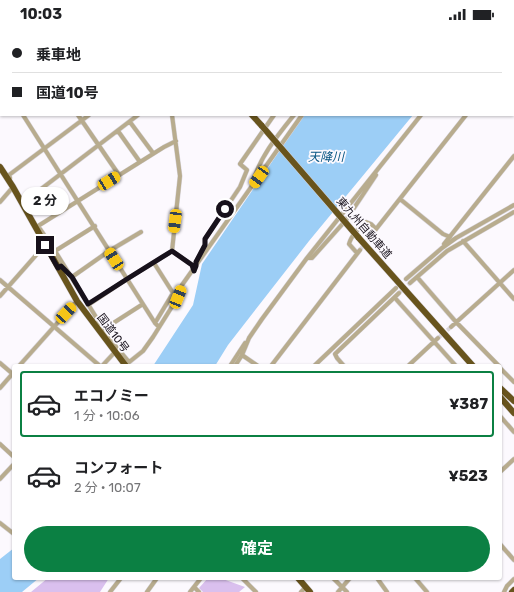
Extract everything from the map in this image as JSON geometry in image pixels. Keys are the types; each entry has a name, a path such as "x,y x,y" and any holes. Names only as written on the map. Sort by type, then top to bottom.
{"highway":[{"name":"東九州自動車道","path":"253,116 358,237 472,364"},
{"name":"国道10号","path":"0,167 59,267 77,301 115,352 127,364"},
{"path":"434,321 476,364"},
{"path":"502,390 514,401"},
{"path":"502,396 513,411"},
{"path":"502,399 513,411"},
{"path":"299,580 306,590"}],"street":[{"path":"25,116 95,226 109,251 159,327"},
{"path":"78,116 119,175"},
{"path":"87,116 8,175 38,226 55,250 104,330 127,364 143,350 153,338 178,297 182,285 194,271 196,262 205,245 205,239 240,187 247,170 240,164 273,116"},
{"path":"24,202 130,122 135,116"},
{"path":"88,304 154,264 172,251 180,176 173,116"},
{"path":"250,189 255,173 269,149 293,116"},
{"path":"196,266 301,116"},
{"path":"231,364 307,258 420,116"},
{"path":"369,238 465,116"},
{"path":"130,122 153,154"},
{"path":"118,131 140,162"},
{"path":"38,226 176,141"},
{"path":"442,248 514,156"},
{"path":"0,202 13,187"},
{"path":"400,199 443,234 450,237"},
{"path":"406,279 456,238 514,205"},
{"path":"410,284 447,251 514,212"},
{"path":"273,364 358,252 349,244 350,240 366,222 371,224 376,229"},
{"path":"55,250 95,226"},
{"path":"72,277 109,251 141,232"},
{"path":"463,241 514,299"},
{"path":"0,296 45,245"},
{"path":"55,250 59,267 72,277"},
{"path":"172,251 192,265 194,271"},
{"path":"154,264 174,293 155,323"},
{"path":"451,327 514,270"},
{"path":"417,277 456,322 496,364"},
{"path":"0,280 99,364"},
{"path":"316,364 395,289 397,295 454,364"},
{"path":"342,364 335,354 397,295"},
{"path":"21,364 77,301"},
{"path":"104,330 143,304"},
{"path":"236,364 249,338"},
{"path":"410,364 436,340"},
{"path":"103,364 115,352"},
{"path":"242,355 255,364"},
{"path":"0,363 12,373"},
{"path":"502,370 514,382"},
{"path":"0,388 12,375"},
{"path":"502,418 514,432"},
{"path":"0,444 12,455"},
{"path":"502,470 514,460"},
{"path":"0,479 12,466"},
{"path":"0,524 12,533"},
{"path":"502,546 514,560"},
{"path":"504,592 507,586 514,579"},
{"path":"110,592 119,580"},
{"path":"148,592 156,580"},
{"path":"190,592 194,587 196,580"},
{"path":"244,580 256,592"},
{"path":"335,580 347,592"},
{"path":"338,592 348,580"},
{"path":"380,580 387,592"},
{"path":"416,580 427,592"},
{"path":"194,587 199,592"}],"shaded area":[{"path":"46,580 108,580 100,592 31,592"},
{"path":"206,580 226,580 245,587 239,592 203,592 199,588"}],"water":[{"name":"天降川","path":"303,116 412,116 309,241 228,345 216,364 154,364 193,305 202,264"},
{"path":"12,550 12,580 37,580 22,592 0,592 0,559"}],"tunnel":[{"path":"360,250 369,238"},
{"path":"399,293 410,283"},
{"path":"438,338 451,327"}],"route":[{"path":"45,245 58,268 61,266 68,275 72,277 88,304 154,264 172,251 192,265 194,271 196,262 205,245 205,239 225,209"}]}
